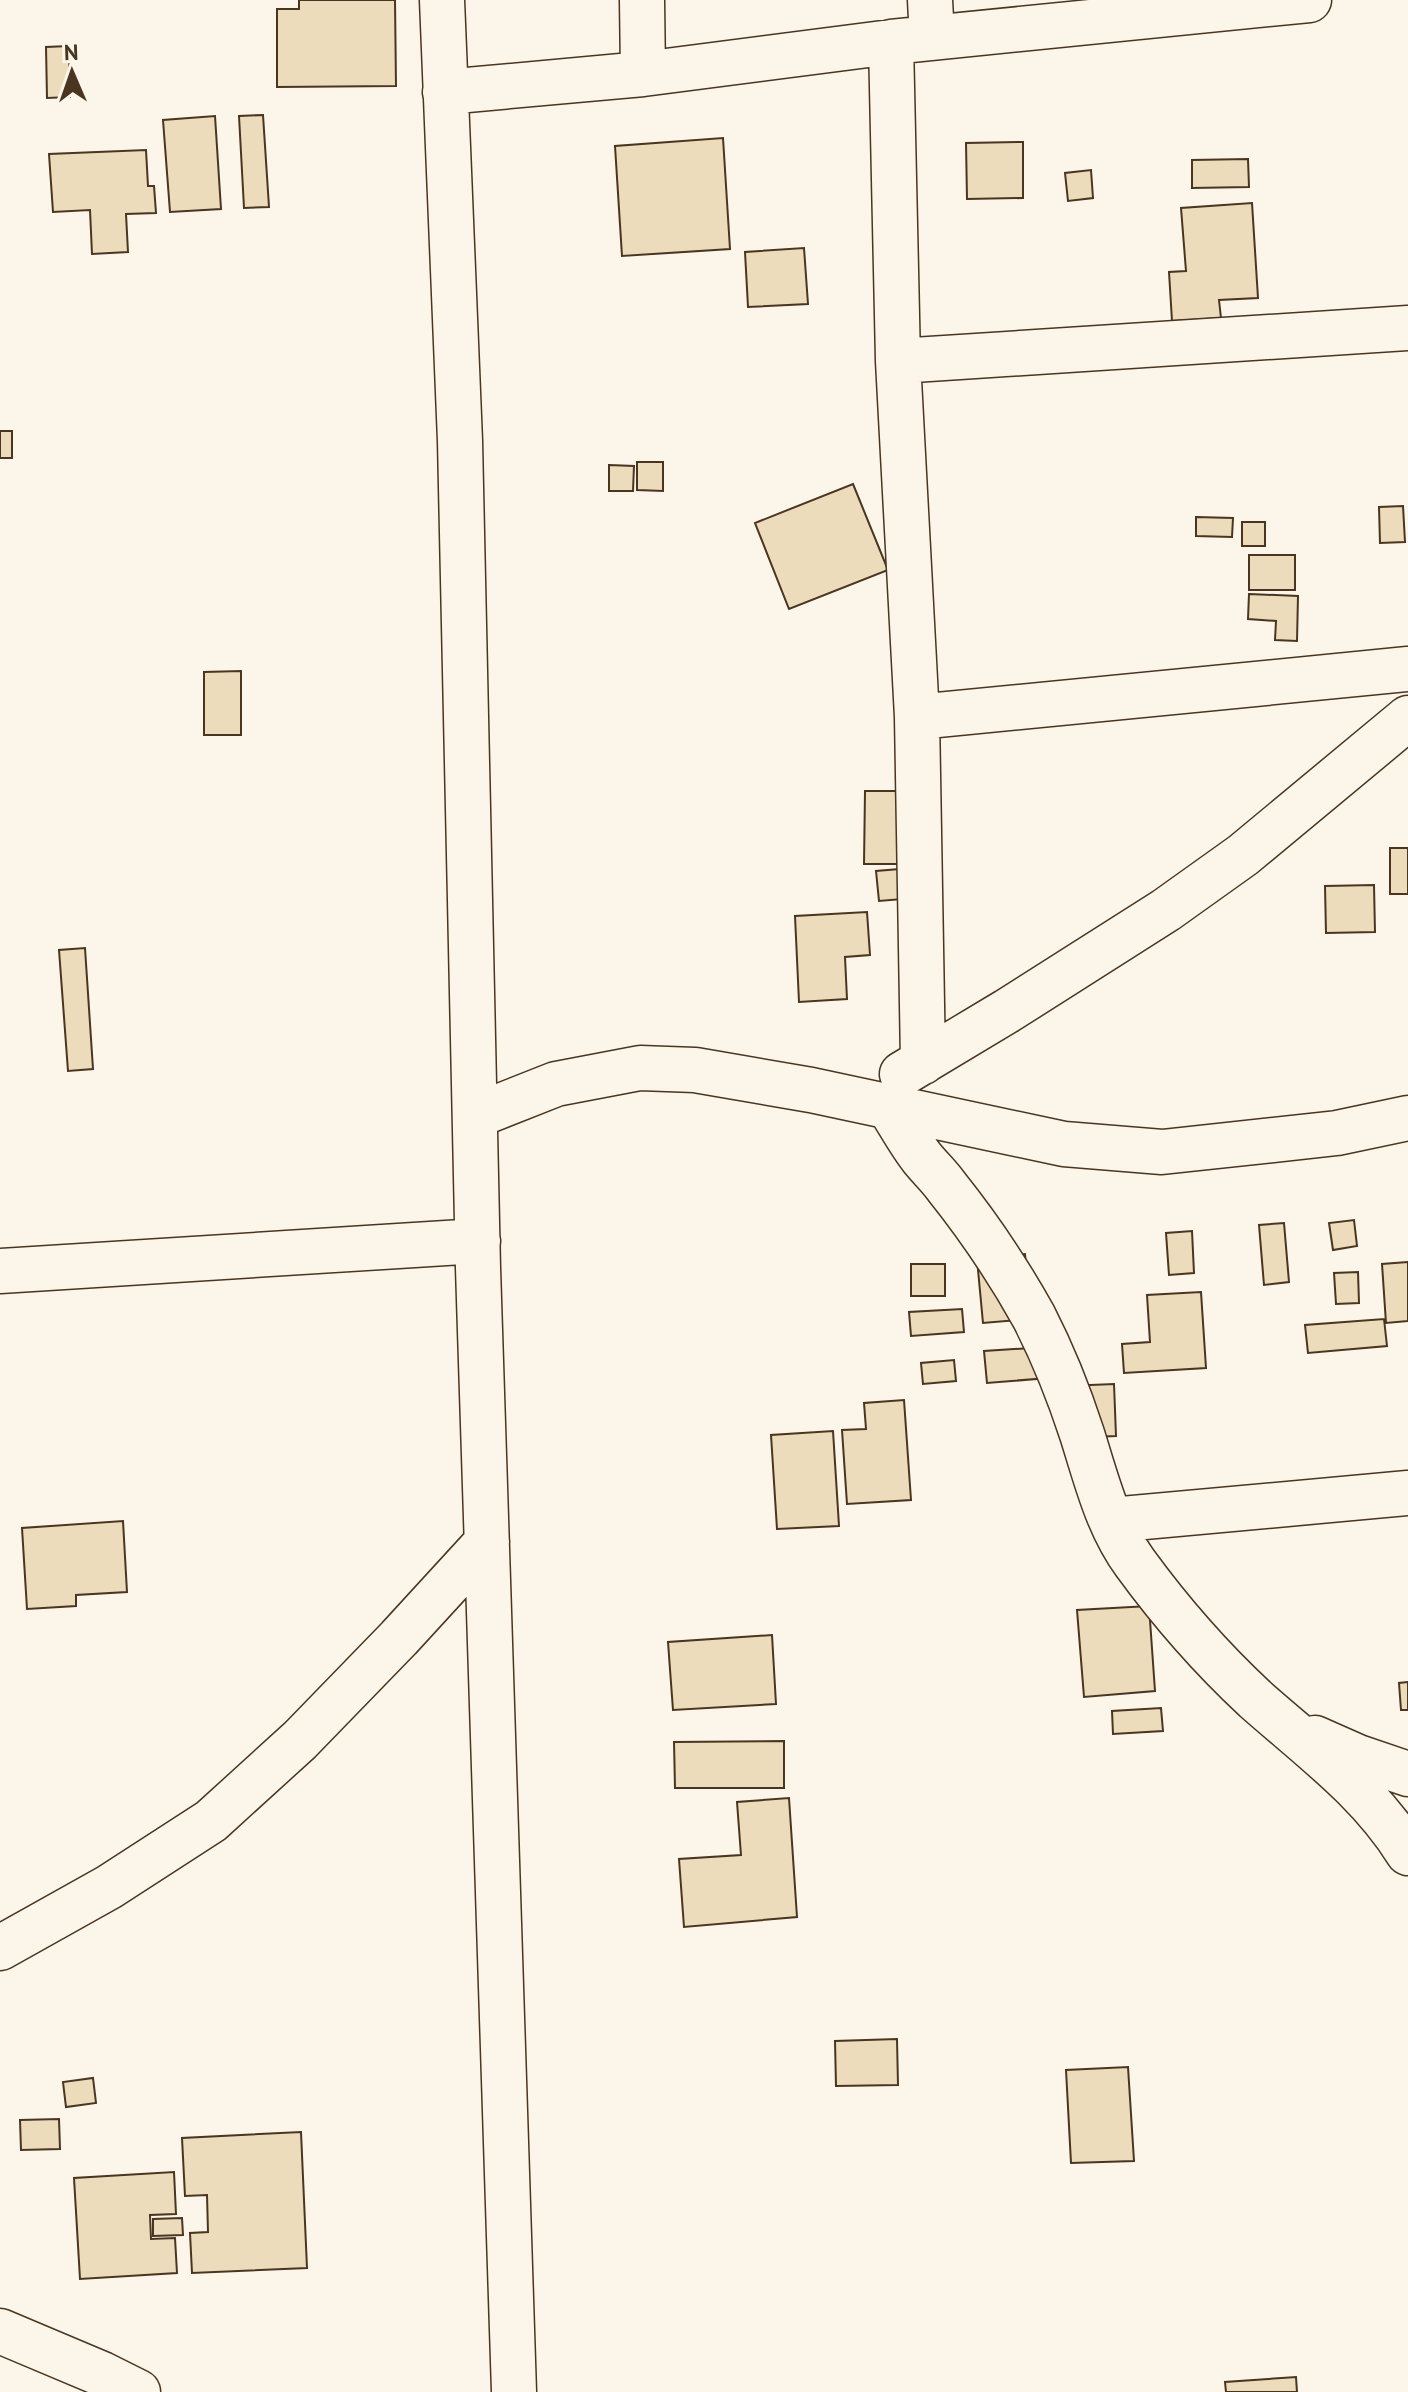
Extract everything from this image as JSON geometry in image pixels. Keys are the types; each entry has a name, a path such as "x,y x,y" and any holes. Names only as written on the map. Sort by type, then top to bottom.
{"street":[{"path":"442,0 460,441 478,1241 514,2392"},
{"path":"642,0 643,74"},
{"path":"445,92 643,74 918,27 1309,0"},
{"path":"918,27 898,361 917,717 923,1062"},
{"path":"898,361 1408,328"},
{"path":"917,717 1408,669"},
{"path":"872,1104 923,1062 1166,910 1243,855 1408,718"},
{"path":"475,1116 556,1084 640,1068 695,1070 758,1079 1064,1144 1162,1152 1337,1133 1408,1118"},
{"path":"872,1104 947,1187 1033,1317 1067,1392 1111,1520 1132,1559 1166,1605 1254,1698 1330,1763 1371,1805 1408,1853"},
{"path":"0,1271 478,1241"},
{"path":"1111,1520 1408,1493"},
{"path":"0,1948 109,1887 211,1821 300,1740 487,1542"},
{"path":"1288,1726 1358,1757 1408,1774"},
{"path":"0,2331 138,2392"}],"building":[{"path":"299,0 395,0 396,86 277,87 277,9 299,9"},
{"path":"69,46 70,97 47,98 46,47"},
{"path":"263,115 269,207 244,208 239,116"},
{"path":"215,116 221,209 170,212 163,120"},
{"path":"723,138 730,249 622,256 615,146"},
{"path":"1023,142 1023,198 967,199 966,143"},
{"path":"146,150 148,186 154,186 156,213 126,214 128,252 92,254 90,210 53,212 49,154"},
{"path":"1248,159 1249,187 1192,188 1192,160"},
{"path":"1091,170 1093,198 1068,201 1065,173"},
{"path":"1252,203 1258,298 1219,300 1221,318 1172,321 1169,272 1186,271 1181,208"},
{"path":"804,248 808,304 748,307 745,252"},
{"path":"0,431 12,431 12,458 0,458"},
{"path":"637,462 663,462 663,491 637,490"},
{"path":"609,465 634,466 633,491 609,491"},
{"path":"853,484 888,570 789,609 755,523"},
{"path":"1403,506 1405,542 1380,543 1379,507"},
{"path":"1196,517 1233,518 1232,537 1196,536"},
{"path":"1242,522 1265,522 1265,546 1242,546"},
{"path":"1249,555 1295,555 1295,590 1249,590"},
{"path":"1249,594 1298,596 1297,641 1275,640 1276,621 1248,619"},
{"path":"241,671 241,735 204,735 204,672"},
{"path":"865,791 918,791 917,864 864,864"},
{"path":"1390,848 1408,848 1408,894 1390,894"},
{"path":"936,866 939,896 879,901 876,871"},
{"path":"1374,885 1375,932 1326,933 1325,886"},
{"path":"867,912 870,955 845,957 847,999 799,1002 795,916"},
{"path":"85,948 93,1069 68,1071 59,950"},
{"path":"1354,1220 1357,1246 1333,1250 1329,1223"},
{"path":"1284,1223 1289,1282 1264,1285 1259,1225"},
{"path":"1192,1231 1194,1273 1169,1275 1166,1233"},
{"path":"1025,1254 1031,1319 983,1323 977,1259"},
{"path":"1408,1262 1408,1321 1386,1323 1382,1264"},
{"path":"911,1264 945,1264 945,1296 911,1296"},
{"path":"1358,1272 1359,1303 1336,1304 1334,1273"},
{"path":"1201,1292 1206,1368 1124,1373 1122,1344 1150,1342 1147,1295"},
{"path":"962,1309 964,1332 911,1336 909,1312"},
{"path":"1384,1319 1387,1346 1308,1353 1305,1325"},
{"path":"1046,1347 1048,1378 987,1383 984,1351"},
{"path":"954,1360 956,1381 923,1384 921,1363"},
{"path":"1114,1384 1116,1436 1067,1438 1066,1386"},
{"path":"904,1400 911,1500 847,1504 842,1430 866,1429 864,1403"},
{"path":"833,1431 839,1526 777,1529 771,1435"},
{"path":"123,1521 127,1592 76,1595 76,1606 27,1609 22,1528"},
{"path":"1149,1606 1155,1691 1084,1697 1077,1610"},
{"path":"772,1635 776,1704 673,1710 668,1642"},
{"path":"1408,1682 1408,1710 1401,1710 1399,1683"},
{"path":"1161,1708 1163,1731 1113,1734 1112,1711"},
{"path":"784,1741 784,1788 675,1788 674,1742"},
{"path":"789,1798 797,1917 684,1927 679,1859 741,1855 737,1802"},
{"path":"897,2039 898,2085 836,2086 835,2041"},
{"path":"1128,2067 1134,2161 1071,2163 1066,2070"},
{"path":"93,2078 96,2103 66,2107 63,2082"},
{"path":"59,2119 60,2149 21,2150 20,2120"},
{"path":"301,2132 307,2268 192,2273 190,2233 208,2232 207,2195 185,2196 182,2138"},
{"path":"174,2172 176,2214 150,2215 151,2239 175,2238 177,2273 80,2279 74,2178"},
{"path":"182,2218 183,2235 153,2236 153,2219"},
{"path":"1296,2377 1297,2392 1226,2392 1225,2382"}]}
